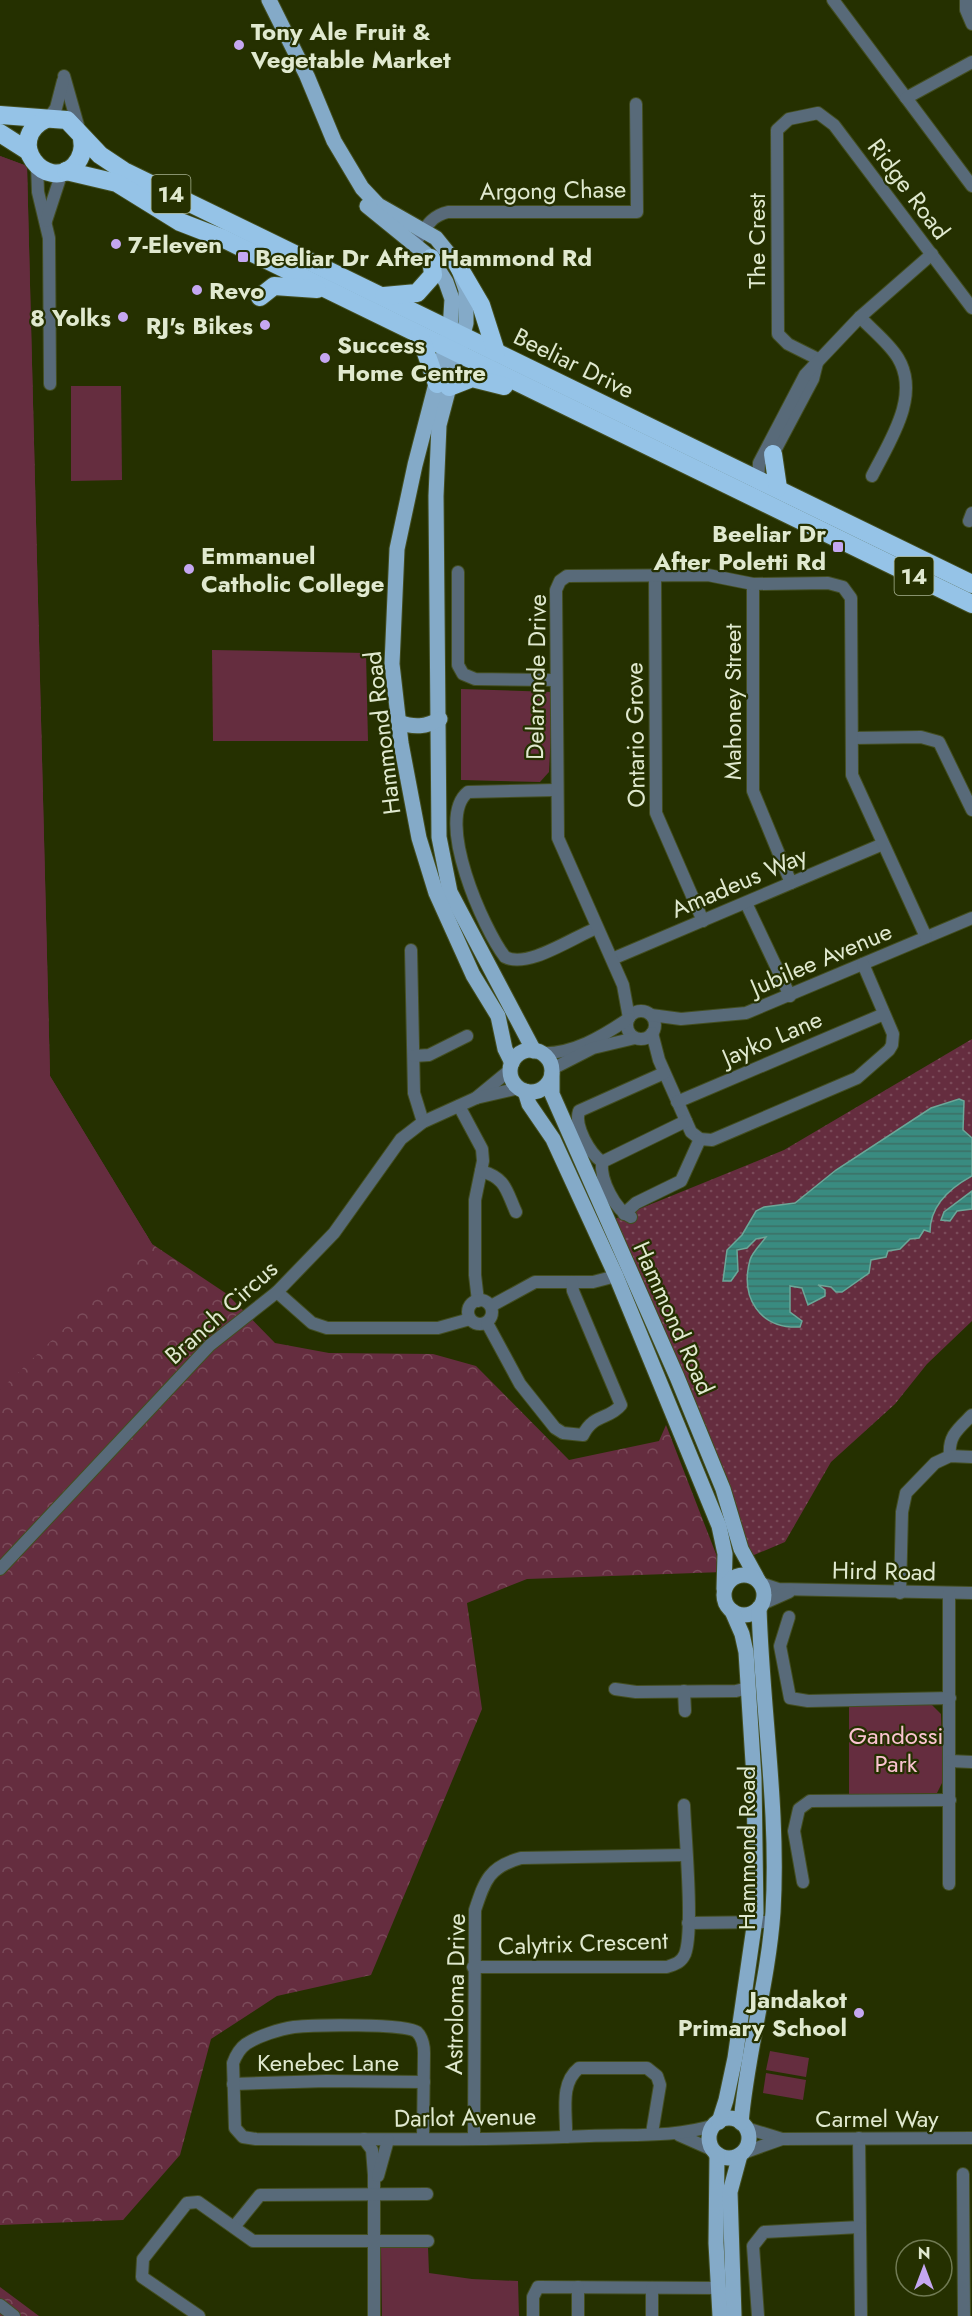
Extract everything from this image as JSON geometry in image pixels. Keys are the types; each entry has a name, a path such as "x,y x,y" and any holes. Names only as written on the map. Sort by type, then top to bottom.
{"highway":[{"name":"Beeliar Drive","path":"0,115 67,120 109,163 124,171 972,584"},
{"path":"33,158 31,133 48,119"},
{"name":"14","path":"0,133 51,172 64,171"},
{"path":"64,171 80,158 82,137"},
{"name":"Beeliar Drive","path":"64,171 117,183 180,222 224,239 562,406 972,604"},
{"path":"382,297 417,293 433,275 431,258"},
{"path":"457,264 481,305 496,352"},
{"path":"260,297 277,285 327,290"},
{"path":"420,336 443,386 472,378 491,382 562,406"},
{"path":"773,454 778,488"}],"main road":[{"name":"Hammond Road","path":"269,0 308,76 334,141 362,188 378,205 420,236 446,282 452,299 456,333"},
{"name":"Hammond Road","path":"420,236 436,238 457,264 466,290 467,302 456,333 443,386 415,465 397,549 392,664 414,811 436,893 473,975 498,1016 511,1067"},
{"name":"Hammond Road","path":"443,386 438,425 437,466 440,718 438,810 442,862 450,892 537,1052"},
{"path":"415,465 437,466"},
{"path":"399,722 412,727 430,724 440,718"},
{"path":"414,811 438,810"},
{"path":"537,1052 546,1057 552,1071 546,1086 539,1090 522,1089 512,1080 511,1067 521,1053 537,1052"},
{"name":"Hammond Road","path":"552,1071 552,1094 677,1377 723,1489 741,1549 759,1582"},
{"name":"Hammond Road","path":"522,1089 529,1104 553,1139 616,1276 719,1526 725,1554 724,1589"},
{"path":"746,1574 759,1582 764,1593 760,1606 749,1614 732,1611 724,1601 724,1589 732,1578 746,1574"},
{"name":"Hammond Road","path":"744,2125 742,2098 772,1922 772,1809 759,1638 760,1606"},
{"name":"Hammond Road","path":"717,2123 726,2100 735,2058 755,1922 757,1858 748,1688 742,1634 732,1611"},
{"path":"720,2316 715,2152 710,2134 717,2123 730,2119 744,2125 749,2142 741,2154 730,2192 734,2316"},
{"path":"715,2152 728,2158 741,2154"}],"street":[{"path":"833,0 972,186"},
{"path":"966,0 966,10 972,24"},
{"path":"906,98 972,62"},
{"path":"48,119 60,98 64,76 82,137"},
{"name":"Argong Chase","path":"420,236 438,214 448,212 637,212 636,104"},
{"name":"Ridge Road","path":"802,115 818,113 834,125 972,308"},
{"name":"The Crest","path":"802,115 789,119 777,130 778,334 788,344 818,358"},
{"path":"33,158 38,192 46,222 50,265 50,384"},
{"path":"46,222 53,194 64,171"},
{"path":"767,505 759,490 756,477 759,463 805,375 818,358 860,317 932,254"},
{"path":"860,317 897,358 907,384 902,411 872,476"},
{"path":"734,489 767,468 813,379 818,358"},
{"path":"458,572 458,665 463,674 475,679 556,680"},
{"name":"Ontario Grove","path":"655,574 656,813 703,921"},
{"name":"Delaronde Drive","path":"628,1019 623,985 559,842 556,790 556,590 560,581 573,575 708,575 753,584 828,583 843,587 848,592 851,598 852,775 926,938"},
{"name":"Mahoney Street","path":"753,584 753,791 791,883"},
{"path":"852,738 921,737 939,742 972,810"},
{"path":"556,790 468,792 458,808 460,860 505,957 519,961 527,959 597,928"},
{"name":"Amadeus Way","path":"612,959 883,844"},
{"path":"746,903 790,996"},
{"name":"Jubilee Avenue","path":"648,1014 681,1019 746,1013 972,918"},
{"path":"411,950 414,1093 423,1122"},
{"path":"537,1052 552,1054 573,1048 606,1033 635,1012 648,1014 655,1023 653,1033 659,1060 686,1121 693,1134 700,1139 712,1140 857,1078 892,1045 893,1034 864,964"},
{"name":"Delaronde Drive","path":"623,985 648,1014"},
{"name":"Jayko Lane","path":"677,1102 884,1014"},
{"path":"628,1019 627,1029 659,1060"},
{"name":"Jubilee Avenue","path":"653,1033 681,1019"},
{"path":"552,1071 593,1048 638,1039 653,1033"},
{"path":"414,1056 429,1055 467,1036"},
{"name":"Branch Circus","path":"476,1098 511,1067"},
{"path":"664,1072 579,1111 577,1120 589,1148 602,1162 605,1180 620,1211 627,1216 636,1203 681,1181 700,1139"},
{"name":"Branch Circus","path":"0,1569 210,1345 277,1292 334,1233 401,1139 423,1122 476,1098 522,1089"},
{"path":"459,1106 482,1149 481,1171 475,1200 475,1275 478,1301"},
{"path":"602,1162 686,1121"},
{"path":"481,1171 502,1181 516,1212"},
{"path":"491,1306 535,1282 593,1282 616,1276"},
{"path":"487,1323 520,1384 555,1428 563,1433 583,1435 595,1419 618,1410 621,1405 573,1291 572,1282"},
{"path":"277,1292 303,1317 320,1327 327,1328 438,1328 470,1319"},
{"path":"478,1301 485,1301 491,1306 493,1313 487,1323 476,1324 470,1319 469,1308 478,1301"},
{"path":"950,1456 949,1442 953,1433 972,1415"},
{"path":"900,1593 902,1512 906,1493 935,1463 950,1456 972,1457"},
{"name":"Hird Road","path":"759,1582 771,1588 796,1590 972,1593"},
{"name":"Hird Road","path":"760,1606 796,1590"},
{"path":"949,1593 950,1884"},
{"path":"789,1617 780,1646 790,1698 808,1701 950,1698"},
{"path":"615,1689 636,1692 736,1691 748,1688"},
{"path":"684,1691 685,1711"},
{"path":"950,1761 972,1762"},
{"path":"802,1882 794,1831 799,1809 810,1801 950,1800"},
{"name":"Calytrix Crescent","path":"473,1967 667,1967 680,1962 685,1953 688,1923 684,1805"},
{"name":"Astroloma Drive","path":"474,2139 475,1910 484,1884 501,1864 521,1858 686,1855"},
{"path":"688,1923 772,1922"},
{"path":"233,2084 233,2063 237,2053 246,2044 258,2038 293,2027 399,2025 416,2031 423,2042 423,2139"},
{"path":"566,2137 566,2085 570,2075 579,2068 647,2068 657,2076 660,2085 652,2133"},
{"name":"Kenebec Lane","path":"233,2084 326,2081 424,2082"},
{"name":"Darlot Avenue","path":"233,2084 235,2128 243,2137 256,2139 474,2139 675,2134 717,2123"},
{"name":"Carmel Way","path":"744,2125 782,2139"},
{"name":"Darlot Avenue","path":"675,2134 715,2152"},
{"path":"859,2138 861,2316"},
{"name":"Carmel Way","path":"741,2154 782,2139 972,2138"},
{"path":"364,2139 372,2150 374,2316"},
{"path":"373,2192 388,2140"},
{"path":"963,2174 969,2258 964,2316"},
{"path":"234,2227 261,2195 373,2192 427,2194"},
{"path":"199,2316 142,2277 143,2259 188,2202 198,2202 253,2241 428,2241"},
{"path":"758,2316 753,2246 764,2232 860,2228"},
{"path":"532,2316 533,2297 538,2287 719,2288"},
{"path":"578,2288 578,2316"},
{"path":"652,2288 652,2316"},
{"path":"0,2305 14,2316"}],"green space":[{"path":"0,156 27,166 50,1076 152,1244 227,1294 275,1343 329,1353 433,1354 476,1366 569,1460 659,1441 666,1425 723,1572 527,1579 467,1603 482,1709 371,1975 277,1996 211,2039 180,2155 123,2220 0,2225"},
{"path":"0,156 27,166 50,1076 152,1244 0,1390"},
{"path":"71,386 121,386 122,480 71,481"},
{"path":"212,650 366,653 368,741 213,741"},
{"path":"461,689 553,692 549,772 540,782 461,780"},
{"path":"972,1039 972,1321 927,1364 895,1404 831,1462 785,1542 747,1558 612,1220 784,1150"},
{"name":"Gandossi Park","path":"931,1704 941,1714 943,1781 937,1793 849,1795 849,1705"},
{"path":"770,2051 809,2058 806,2077 766,2070"},
{"path":"766,2073 806,2080 803,2100 763,2093"},
{"path":"381,2247 428,2247 429,2273 472,2279 518,2281 519,2316 382,2316"},
{"path":"0,2287 39,2316 0,2316"}],"water":[{"path":"959,1099 964,1101 963,1130 972,1138 972,1176 949,1192 937,1206 930,1232 924,1230 919,1238 910,1239 900,1249 888,1251 886,1257 871,1260 869,1273 842,1292 818,1285 825,1290 825,1296 808,1305 802,1288 790,1286 790,1312 802,1321 800,1327 773,1323 756,1308 751,1298 748,1286 750,1260 766,1237 756,1239 747,1248 737,1250 738,1271 731,1281 723,1281 727,1250 742,1235 756,1211 764,1207 795,1203 836,1170 931,1108"},
{"path":"972,1191 972,1209 957,1211 950,1221 941,1220 944,1212"}],"place":[{"name":"Tony Ale Fruit & Vegetable Market","path":"239,45"},
{"name":"7-Eleven","path":"116,244"},
{"name":"Beeliar Dr After Hammond Rd","path":"243,257"},
{"name":"Revo","path":"197,290"},
{"name":"8 Yolks","path":"123,317"},
{"name":"RJ's Bikes","path":"265,325"},
{"name":"Success Home Centre","path":"325,358"},
{"name":"Beeliar Dr After Poletti Rd","path":"838,547"},
{"name":"Emmanuel Catholic College","path":"189,569"},
{"name":"Jandakot Primary School","path":"859,2013"}]}
